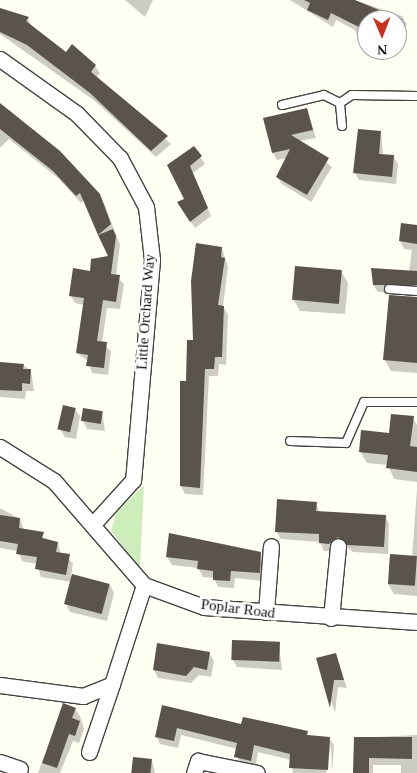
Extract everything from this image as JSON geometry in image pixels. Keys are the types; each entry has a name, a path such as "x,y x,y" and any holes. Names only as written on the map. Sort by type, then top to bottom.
{"street":[{"name":"Little Orchard Way","path":"0,60 77,114 120,158 146,208 152,260 134,480 94,523"},
{"path":"0,447 54,481 94,523 144,585 89,752"},
{"path":"266,612 271,546"},
{"path":"331,618 338,546"},
{"name":"Poplar Road","path":"144,585 204,607 331,618 417,622"},
{"path":"0,685 83,696 112,684"},
{"path":"194,773 198,761 257,773"},
{"path":"0,762 20,769"}],"lane":[{"path":"340,103 352,95 417,96"},
{"path":"282,105 324,96 340,103"},
{"path":"340,103 342,126"},
{"path":"389,289 417,291"},
{"path":"290,441 346,444 364,402 417,402"}],"green space":[{"path":"144,485 140,568 111,531 116,513"}],"building":[{"path":"304,0 355,0 379,10 357,10 357,26 331,13 328,20 307,10 310,3"},
{"path":"0,8 29,17 26,21 66,52 72,44 96,65 91,72 168,136 151,151 90,93 27,45 0,32"},
{"path":"0,103 60,151 100,194 111,224 98,235 80,193 76,196 53,171 0,129"},
{"path":"307,108 313,130 291,135 329,158 307,195 276,177 290,149 272,153 263,118"},
{"path":"358,129 381,131 379,154 394,155 392,177 353,173"},
{"path":"194,146 202,156 190,166 208,208 190,222 177,202 184,199 167,165"},
{"path":"401,223 417,225 417,244 399,241"},
{"path":"113,229 116,236 111,274 120,275 116,302 103,300 97,341 107,342 104,368 86,366 88,355 76,353 84,298 69,296 73,268 90,271 91,259 108,256 98,235"},
{"path":"196,243 222,247 221,257 225,258 218,305 224,306 222,357 215,357 214,369 205,369 200,488 180,486 180,381 186,381 187,340 193,340 191,281"},
{"path":"295,266 342,270 339,304 292,300"},
{"path":"371,268 417,271 417,285 373,285"},
{"path":"389,295 417,297 417,363 383,360"},
{"path":"0,362 24,364 23,369 31,369 30,384 22,383 22,391 0,390"},
{"path":"63,405 76,408 70,432 57,429"},
{"path":"83,408 103,411 101,424 81,421"},
{"path":"391,414 414,416 410,446 417,447 417,472 386,468 388,455 359,452 361,430 389,433"},
{"path":"277,499 317,502 316,511 386,515 384,547 347,545 338,537 329,544 319,543 319,534 275,532"},
{"path":"0,515 20,518 19,528 44,532 42,538 58,542 56,552 70,554 66,575 35,569 37,557 16,554 18,544 0,541"},
{"path":"169,533 261,552 260,573 231,571 230,581 213,580 213,571 197,569 198,561 166,557"},
{"path":"390,554 417,556 415,586 388,584"},
{"path":"72,574 110,584 102,614 64,604"},
{"path":"232,640 280,642 279,662 231,660"},
{"path":"157,643 210,652 207,670 194,667 186,676 153,670"},
{"path":"336,653 344,680 334,680 330,708 316,658"},
{"path":"63,703 76,708 72,718 80,721 75,736 69,734 57,768 42,763"},
{"path":"162,705 241,724 243,717 308,731 307,735 330,737 328,770 289,768 290,754 254,745 251,761 234,757 237,743 177,728 174,741 155,737"},
{"path":"354,737 412,737 412,759 369,758 369,773 353,773"},
{"path":"133,757 152,759 150,773 131,773"}]}
